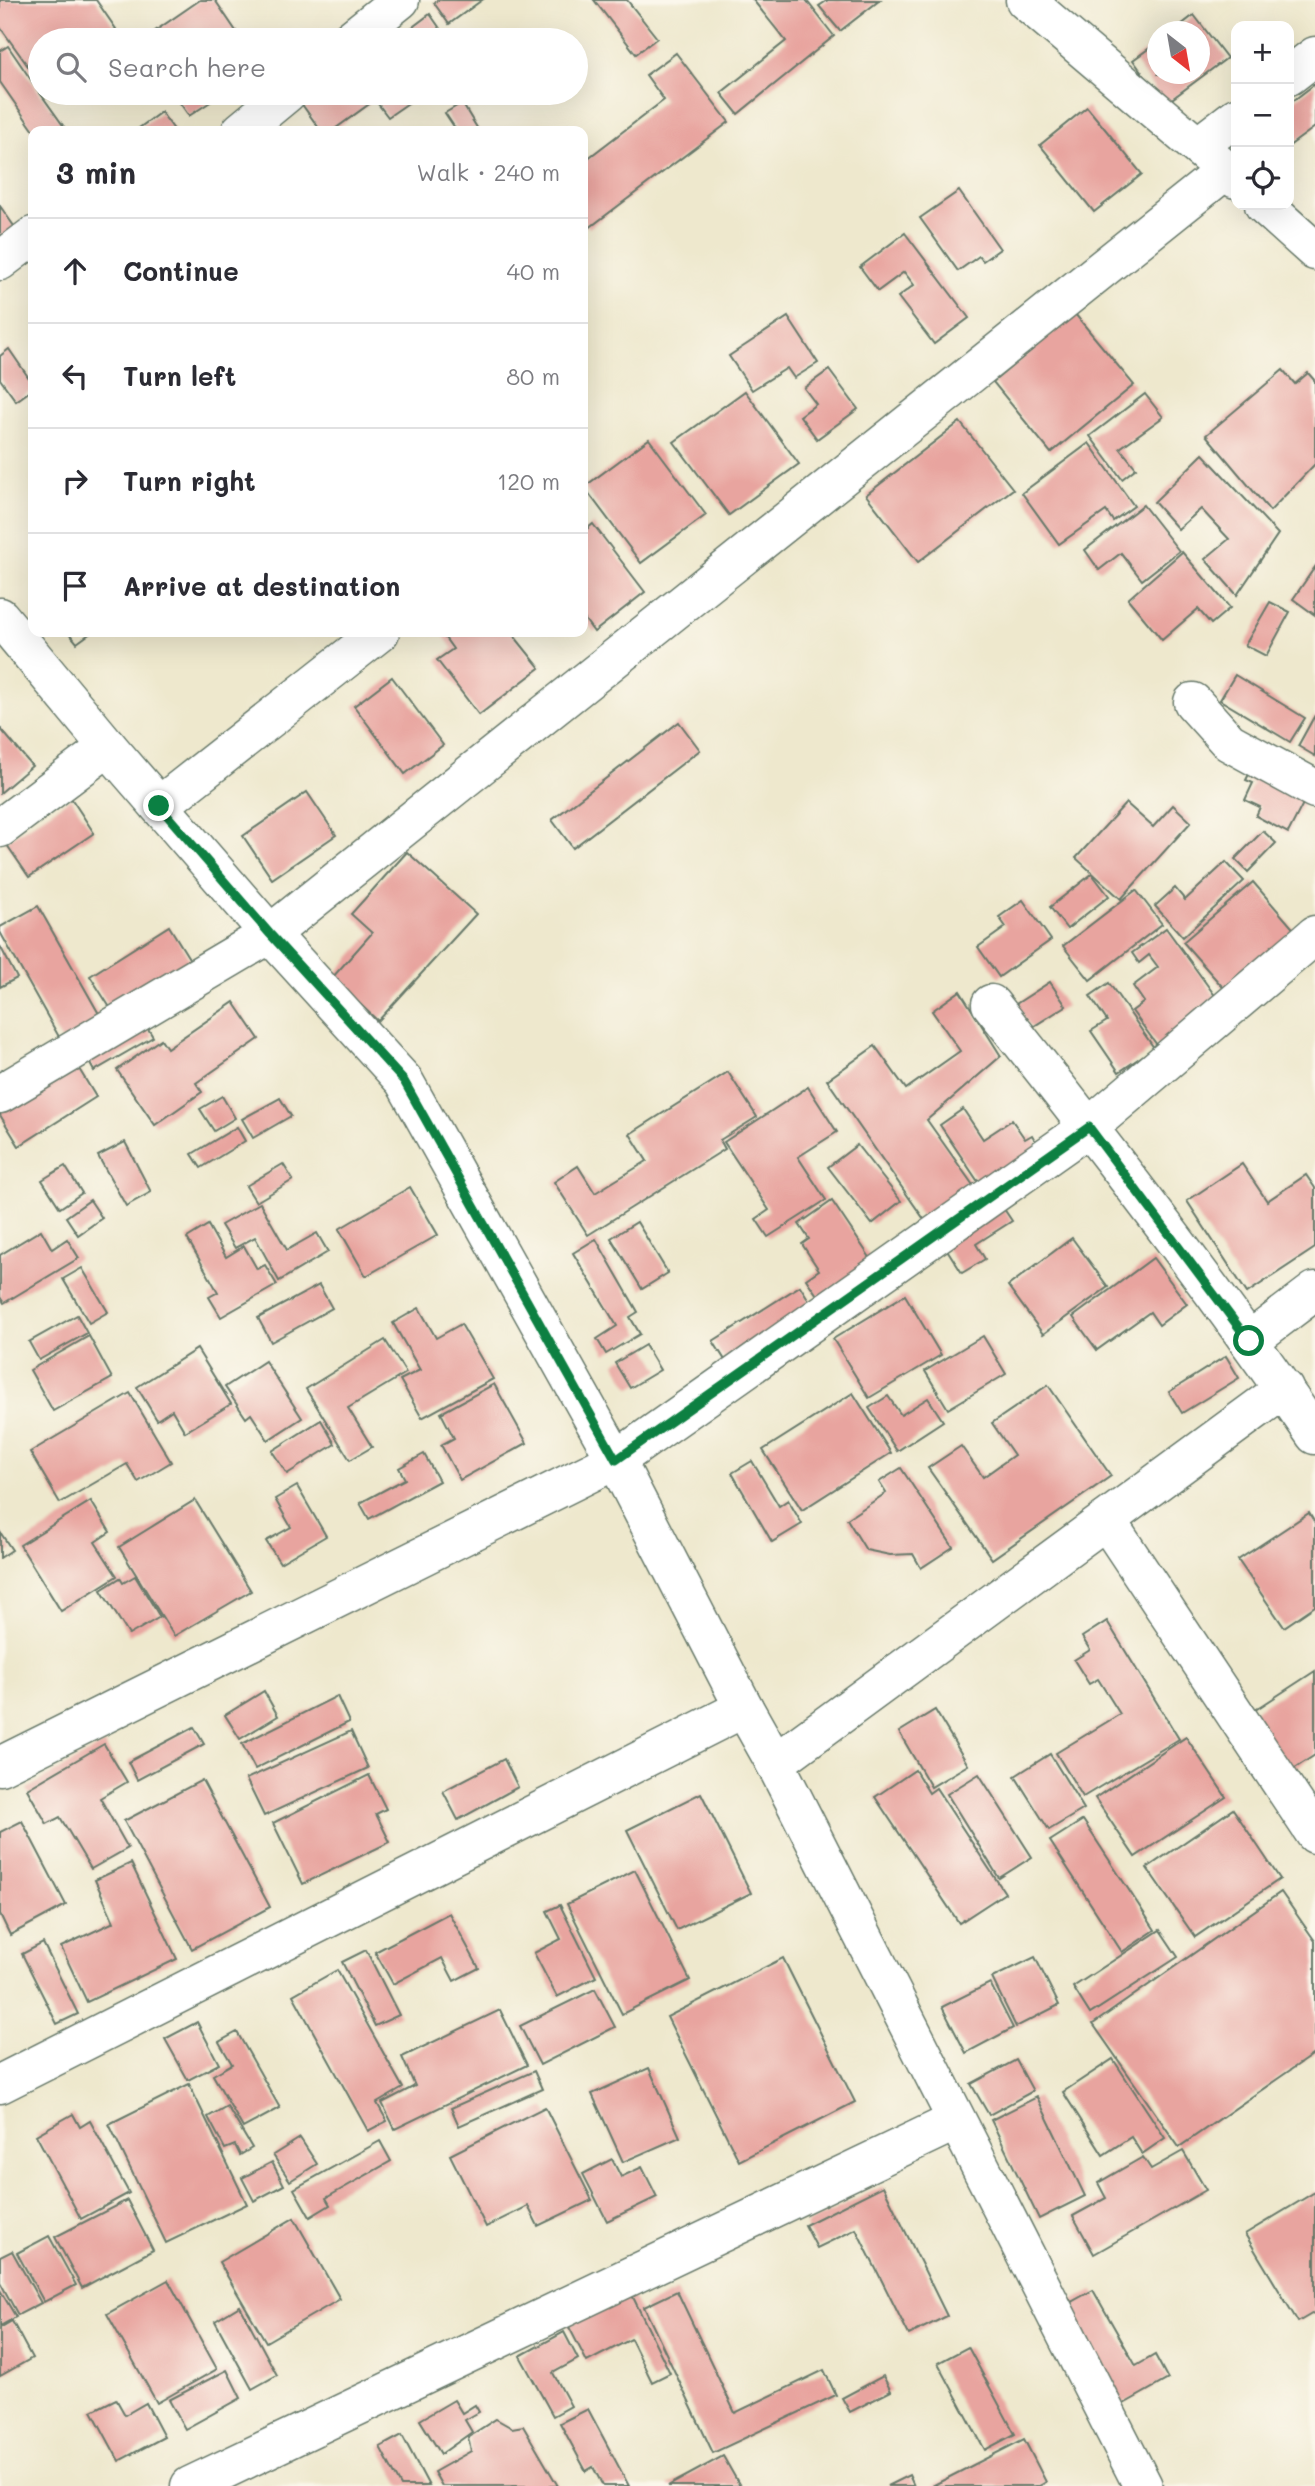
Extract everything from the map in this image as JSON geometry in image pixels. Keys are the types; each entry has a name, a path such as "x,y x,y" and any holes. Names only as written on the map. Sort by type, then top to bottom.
{"street":[{"path":"356,21 400,0"},
{"path":"1025,0 1220,165"},
{"path":"1294,72 1315,56"},
{"path":"247,126 272,105"},
{"path":"0,1094 270,934 1220,165 1231,132"},
{"path":"1270,210 1315,251"},
{"path":"0,261 28,240"},
{"path":"0,617 270,934 404,1081 616,1460 775,1763 956,2121 1133,2483"},
{"path":"159,806 374,637"},
{"path":"1193,702 1229,742 1315,789"},
{"path":"0,828 108,747"},
{"path":"0,1766 616,1460 1089,1127 1315,935"},
{"path":"991,1004 1089,1127 1315,1434"},
{"path":"1249,1341 1315,1291"},
{"path":"775,1763 1284,1390"},
{"path":"1106,1520 1315,1834"},
{"path":"0,2084 744,1708"},
{"path":"190,2486 956,2121"}],"building":[{"path":"0,0 96,0 115,28 28,28 28,66 0,27"},
{"path":"200,0 215,0 234,28 159,28"},
{"path":"438,0 482,0 449,24 434,3"},
{"path":"594,0 627,0 657,38 636,54"},
{"path":"753,0 806,0 834,36 738,114 721,93 786,41"},
{"path":"828,0 880,0 840,31 819,6"},
{"path":"430,14 440,28 411,28"},
{"path":"1194,15 1199,21 1186,21"},
{"path":"1210,36 1227,58 1210,71"},
{"path":"8,46 28,75 28,105 49,105 64,126 31,126 0,82 0,51"},
{"path":"1147,50 1147,79 1133,60"},
{"path":"676,53 729,122 589,228 588,158 664,100 646,75"},
{"path":"1150,84 1192,84 1165,104"},
{"path":"1315,84 1315,127 1294,142 1294,100"},
{"path":"181,105 206,105 189,116"},
{"path":"302,105 368,105 339,126 317,126"},
{"path":"379,105 405,105 388,117"},
{"path":"463,105 476,126 454,126 445,113"},
{"path":"1087,107 1142,174 1094,212 1040,145"},
{"path":"161,112 171,126 142,126"},
{"path":"959,191 1000,249 983,261 979,256 958,271 920,218"},
{"path":"0,206 16,229 0,240"},
{"path":"905,233 969,318 934,344 898,297 914,285 904,272 878,291 860,267"},
{"path":"1075,314 1134,385 1051,453 993,382"},
{"path":"788,317 818,363 794,378 787,368 752,390 729,356"},
{"path":"9,349 28,377 28,393 16,401 0,379 0,356"},
{"path":"829,370 858,409 817,439 800,416 816,404 804,388"},
{"path":"1283,370 1295,384 1308,373 1315,381 1315,464 1270,511 1206,435"},
{"path":"745,391 799,464 729,515 674,442"},
{"path":"1145,394 1163,417 1120,448 1136,468 1122,479 1090,436"},
{"path":"960,422 1013,489 918,562 866,495"},
{"path":"649,439 706,515 641,563 588,492 588,484"},
{"path":"1089,443 1134,506 1113,521 1106,511 1059,544 1022,493"},
{"path":"1203,454 1278,534 1237,595 1205,559 1229,539 1201,509 1178,529 1154,502"},
{"path":"1143,505 1179,551 1142,580 1121,553 1099,570 1085,550"},
{"path":"593,524 645,592 594,632 588,624 588,528"},
{"path":"1182,552 1230,608 1211,624 1198,609 1162,640 1128,599"},
{"path":"1315,567 1315,615 1293,599"},
{"path":"1270,602 1290,612 1266,656 1245,645"},
{"path":"72,637 85,637 77,643"},
{"path":"444,637 515,637 540,668 479,715 437,660 453,649"},
{"path":"1235,675 1305,718 1290,742 1220,700"},
{"path":"392,677 443,745 405,774 354,706"},
{"path":"1315,715 1315,756 1298,746"},
{"path":"679,722 700,750 573,848 552,820"},
{"path":"0,728 32,766 0,793"},
{"path":"1254,764 1309,792 1288,833 1256,816 1260,807 1245,800 1253,783 1246,780"},
{"path":"307,792 336,835 272,879 243,836"},
{"path":"71,798 94,833 29,877 5,842"},
{"path":"1126,803 1153,827 1173,805 1191,822 1121,899 1076,858"},
{"path":"1263,831 1276,843 1248,872 1235,859"},
{"path":"407,852 476,914 378,1021 332,978 372,933 351,914"},
{"path":"1226,862 1244,881 1183,937 1155,906 1175,888 1185,900"},
{"path":"1092,874 1109,896 1067,929 1050,907"},
{"path":"1253,882 1297,933 1228,993 1183,942"},
{"path":"1136,890 1162,924 1090,980 1063,946"},
{"path":"1023,900 1051,940 999,977 978,947 1006,927 999,917"},
{"path":"38,906 103,1021 63,1044 0,932 0,927"},
{"path":"169,926 195,968 116,1017 90,976"},
{"path":"1166,928 1221,1004 1160,1049 1132,1011 1144,1002 1133,986 1158,967 1149,955 1139,963 1132,953"},
{"path":"0,946 17,978 0,987"},
{"path":"1050,982 1066,1006 1031,1028 1016,1004"},
{"path":"1109,983 1154,1048 1119,1072 1091,1031 1107,1021 1090,996"},
{"path":"960,991 1001,1056 927,1120 975,1188 926,1222 827,1080 875,1046 906,1089 960,1051 932,1011"},
{"path":"234,1002 259,1039 196,1083 202,1092 155,1125 117,1070 161,1039 167,1048"},
{"path":"141,1017 153,1037 94,1071 83,1051"},
{"path":"73,1059 96,1097 19,1146 0,1115 0,1104"},
{"path":"728,1072 757,1117 720,1140 725,1149 588,1235 554,1182 578,1166 595,1193 647,1161 630,1134"},
{"path":"808,1087 837,1132 798,1157 826,1200 768,1237 756,1219 769,1210 724,1142"},
{"path":"222,1096 235,1118 214,1131 200,1109"},
{"path":"280,1098 291,1116 253,1138 242,1119"},
{"path":"963,1109 983,1139 1012,1120 1025,1139 1032,1135 1039,1147 981,1186 940,1125"},
{"path":"237,1127 245,1141 201,1168 192,1154"},
{"path":"125,1142 151,1192 126,1206 98,1156"},
{"path":"857,1145 901,1201 872,1224 828,1167"},
{"path":"283,1164 293,1180 256,1202 246,1186"},
{"path":"1242,1164 1267,1201 1306,1175 1315,1188 1315,1248 1247,1293 1187,1201"},
{"path":"65,1166 82,1193 60,1208 42,1180"},
{"path":"410,1187 438,1235 366,1276 339,1229"},
{"path":"90,1200 102,1218 78,1235 66,1217"},
{"path":"998,1200 1012,1221 976,1244 985,1259 962,1273 939,1237"},
{"path":"832,1201 873,1262 819,1298 806,1279 819,1270 802,1244 809,1239 799,1224"},
{"path":"260,1203 287,1250 317,1233 328,1252 279,1281 255,1237 235,1248 221,1225"},
{"path":"637,1222 668,1273 642,1289 611,1238"},
{"path":"208,1225 226,1257 244,1246 257,1269 265,1265 277,1285 221,1317 209,1297 218,1292 187,1238"},
{"path":"41,1230 52,1249 67,1239 79,1258 4,1303 0,1297 0,1255"},
{"path":"1072,1238 1108,1287 1043,1334 1008,1286"},
{"path":"596,1239 638,1312 630,1317 640,1334 606,1354 597,1339 617,1326 573,1253"},
{"path":"1153,1258 1187,1304 1159,1325 1150,1312 1097,1350 1073,1317"},
{"path":"82,1268 108,1312 89,1323 63,1279"},
{"path":"319,1285 332,1308 271,1342 258,1318"},
{"path":"800,1286 812,1305 725,1360 713,1341"},
{"path":"905,1295 941,1355 869,1398 833,1339"},
{"path":"419,1308 436,1338 461,1324 493,1379 422,1418 400,1380 420,1370 393,1323"},
{"path":"77,1315 87,1333 39,1360 29,1342"},
{"path":"89,1336 112,1378 53,1411 30,1370"},
{"path":"983,1336 1006,1374 948,1409 925,1371"},
{"path":"385,1340 406,1373 348,1408 372,1447 350,1460 306,1389"},
{"path":"645,1345 660,1370 630,1388 615,1363"},
{"path":"197,1349 231,1404 185,1432 172,1410 157,1420 137,1387"},
{"path":"1226,1356 1239,1378 1182,1413 1169,1392"},
{"path":"265,1361 302,1418 268,1440 251,1414 246,1418 225,1387"},
{"path":"494,1384 527,1443 460,1480 441,1445 454,1438 441,1413"},
{"path":"1048,1385 1111,1476 992,1559 928,1468 961,1446 983,1477 1014,1455 992,1423"},
{"path":"130,1393 171,1462 138,1482 127,1464 60,1503 30,1452"},
{"path":"853,1393 891,1453 802,1510 763,1450"},
{"path":"888,1396 901,1415 928,1398 943,1421 897,1451 869,1408"},
{"path":"321,1420 335,1444 287,1474 272,1451"},
{"path":"424,1454 439,1481 369,1519 360,1503 405,1479 399,1468"},
{"path":"752,1461 779,1506 788,1500 802,1524 772,1542 732,1473"},
{"path":"901,1468 953,1547 921,1568 913,1554 890,1555 866,1550 847,1519 886,1493 879,1482"},
{"path":"297,1486 326,1536 280,1563 266,1541 291,1527 275,1499"},
{"path":"195,1500 251,1591 174,1636 119,1547"},
{"path":"91,1501 110,1532 95,1542 117,1576 61,1611 20,1545"},
{"path":"1309,1513 1315,1523 1315,1606 1284,1627 1238,1560"},
{"path":"0,1532 12,1550 0,1558"},
{"path":"135,1576 160,1617 129,1635 101,1590 120,1578 123,1583"},
{"path":"1107,1621 1179,1739 1083,1797 1056,1753 1120,1714 1098,1679 1089,1684 1074,1660 1090,1650 1082,1637"},
{"path":"1315,1671 1315,1755 1281,1777 1243,1718"},
{"path":"264,1691 278,1716 240,1739 225,1715"},
{"path":"337,1696 349,1722 255,1769 242,1744"},
{"path":"935,1710 968,1765 931,1787 899,1732"},
{"path":"194,1727 204,1744 137,1780 128,1762"},
{"path":"351,1731 368,1768 264,1816 246,1779"},
{"path":"1186,1737 1226,1797 1135,1857 1095,1798"},
{"path":"104,1744 127,1782 100,1798 128,1848 91,1869 60,1817 47,1824 27,1789"},
{"path":"1050,1754 1084,1809 1049,1830 1015,1776"},
{"path":"504,1759 518,1787 458,1820 443,1791"},
{"path":"915,1770 929,1793 936,1788 1005,1893 959,1923 875,1797"},
{"path":"979,1774 1032,1857 999,1878 947,1794"},
{"path":"369,1775 386,1809 376,1814 390,1842 303,1884 273,1823"},
{"path":"202,1780 270,1907 192,1949 124,1821"},
{"path":"701,1793 751,1893 677,1930 627,1830"},
{"path":"1233,1809 1280,1879 1195,1937 1147,1868"},
{"path":"1083,1820 1155,1930 1122,1952 1050,1841"},
{"path":"22,1821 66,1905 10,1935 0,1914 0,1832"},
{"path":"131,1863 177,1959 87,2002 61,1947 114,1922 95,1880"},
{"path":"635,1870 690,1980 622,2014 567,1904"},
{"path":"1281,1892 1315,1941 1315,2053 1179,2147 1093,2024"},
{"path":"560,1905 596,1977 557,1997 534,1953 561,1939 547,1911"},
{"path":"449,1913 479,1968 454,1981 442,1958 393,1984 375,1952"},
{"path":"1160,1930 1178,1957 1090,2014 1073,1987"},
{"path":"43,1943 78,2014 57,2024 22,1954"},
{"path":"366,1950 399,2015 375,2026 342,1962"},
{"path":"1035,1957 1059,2005 1016,2027 992,1978"},
{"path":"783,1958 855,2102 739,2161 667,2017"},
{"path":"337,1970 403,2088 377,2103 387,2121 368,2131 293,1995"},
{"path":"990,1983 1013,2028 966,2053 942,2007"},
{"path":"595,1989 615,2027 540,2065 520,2026"},
{"path":"500,2010 527,2065 395,2129 382,2103 415,2086 402,2057"},
{"path":"197,2022 219,2064 188,2080 165,2039"},
{"path":"237,2032 280,2108 243,2128 213,2075 232,2064 219,2042"},
{"path":"1113,2059 1165,2138 1142,2154 1131,2137 1103,2155 1063,2092"},
{"path":"1016,2060 1033,2091 989,2115 971,2084"},
{"path":"649,2068 680,2137 623,2162 592,2094"},
{"path":"534,2071 542,2089 459,2126 451,2108"},
{"path":"189,2084 247,2204 166,2243 109,2124"},
{"path":"1037,2097 1085,2196 1039,2219 991,2120"},
{"path":"227,2106 252,2148 240,2155 235,2145 225,2149 208,2117"},
{"path":"545,2107 592,2200 538,2226 528,2206 486,2227 450,2155"},
{"path":"73,2114 80,2127 90,2121 129,2193 81,2219 36,2135"},
{"path":"300,2138 317,2164 290,2181 273,2155"},
{"path":"380,2141 391,2161 326,2198 330,2205 310,2217 294,2189"},
{"path":"1183,2151 1206,2190 1094,2254 1073,2216 1106,2198 1098,2183 1143,2157 1151,2169"},
{"path":"612,2159 621,2177 642,2167 657,2197 607,2221 583,2174"},
{"path":"272,2162 284,2185 254,2201 242,2178"},
{"path":"883,2186 947,2316 909,2335 856,2229 817,2248 805,2225"},
{"path":"1315,2192 1315,2312 1298,2322 1245,2234"},
{"path":"127,2200 153,2250 82,2288 55,2237"},
{"path":"294,2218 340,2299 266,2342 219,2262"},
{"path":"49,2236 76,2285 44,2302 17,2253"},
{"path":"12,2251 41,2303 18,2315 0,2282 0,2257"},
{"path":"168,2280 217,2369 157,2403 107,2314"},
{"path":"0,2290 16,2317 0,2326"},
{"path":"1093,2290 1136,2366 1155,2355 1168,2379 1122,2405 1066,2305"},
{"path":"677,2291 735,2413 824,2370 836,2395 713,2453 644,2307"},
{"path":"631,2293 670,2373 652,2382 631,2339 587,2362 568,2325"},
{"path":"240,2306 277,2375 252,2389 215,2321"},
{"path":"12,2321 32,2358 0,2376 0,2328"},
{"path":"564,2332 578,2359 553,2373 571,2406 553,2416 520,2356"},
{"path":"968,2347 1015,2434 985,2450 938,2363"},
{"path":"227,2370 241,2398 185,2429 169,2400"},
{"path":"883,2376 891,2391 850,2412 842,2398"},
{"path":"116,2399 125,2415 146,2403 164,2437 119,2461 92,2411"},
{"path":"454,2400 462,2413 475,2405 479,2412 465,2420 472,2432 441,2454 420,2420"},
{"path":"588,2409 629,2486 603,2486 593,2467 586,2471 560,2423"},
{"path":"496,2419 512,2428 523,2426 558,2486 442,2486 434,2472 471,2451 468,2437"},
{"path":"402,2435 429,2486 401,2486 380,2447"},
{"path":"1024,2439 1046,2482 1039,2486 932,2486"},
{"path":"723,2456 740,2486 668,2486"},
{"path":"909,2475 914,2486 887,2486"}],"route":[{"path":"159,806 270,934 404,1081 616,1460 1089,1127 1249,1341"}]}
